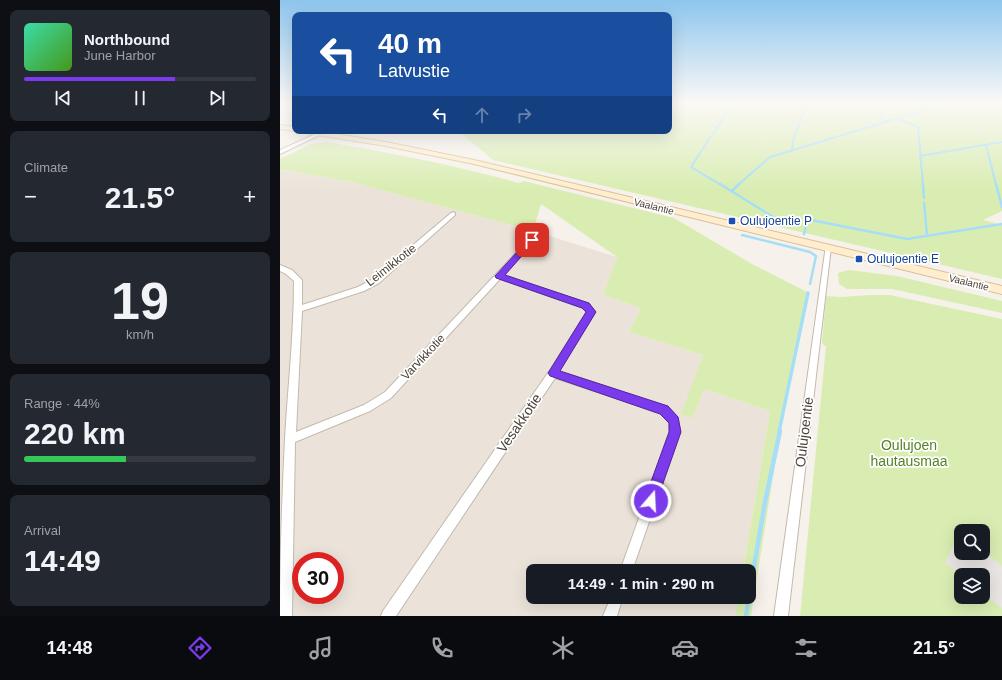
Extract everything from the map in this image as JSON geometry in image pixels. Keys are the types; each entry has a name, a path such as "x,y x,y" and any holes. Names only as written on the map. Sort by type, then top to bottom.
{"street":[{"path":"280,152 320,134"},
{"name":"Vaalantie","path":"334,134 474,162 1002,290"},
{"name":"Leimikkotie","path":"298,309 341,296 376,281 453,214"},
{"name":"Varvikkotie","path":"290,439 367,408 388,394 532,240"},
{"name":"Oulujoentie","path":"781,616 828,247"},
{"path":"280,268 289,272 298,280 298,309 290,439 285,616"},
{"name":"Vesakkotie","path":"388,616 554,373 591,312 586,306 499,276"},
{"path":"554,373 664,410 674,421 675,432 628,564"},
{"path":"610,616 614,604"}],"shaded area":[{"path":"280,169 352,182 533,231 617,257 603,295 641,308 629,332 703,355 693,418 704,389 770,411 744,564 526,564 526,604 737,604 735,616 280,616"},
{"path":"954,544 954,560 990,560 990,557 1002,566 1002,608 990,599 990,568 954,568 954,570 945,563"}],"green space":[{"path":"672,132 1002,132 1002,211 983,220 1002,225 1002,279 493,160 462,134 672,134"},
{"path":"326,142 423,160 519,183 524,181 674,218 752,264 809,293 784,407 756,584 756,564 744,564 770,411 704,389 693,418 681,414 703,355 629,332 641,308 603,295 617,257 541,204 533,231 352,182 280,169 280,159 311,144"},
{"path":"849,270 897,276 1002,301 1002,313 892,289 847,289 839,284 838,273"},
{"name":"Oulujoen hautausmaa","path":"890,295 1002,319 1002,616 800,616 826,346 824,346 822,342 826,296 840,297"},
{"path":"737,604 753,604 751,616 735,616"}],"waterway":[{"path":"792,150 793,141 796,132"},
{"path":"792,150 853,132"},
{"path":"918,132 920,156"},
{"path":"711,136 691,167 721,185"},
{"path":"920,156 1002,142"},
{"path":"986,145 996,185"},
{"path":"738,185 770,157 792,150"},
{"path":"920,156 923,185"},
{"path":"720,184 773,217"},
{"path":"923,184 924,198"},
{"path":"996,184 1002,207"},
{"path":"732,191 738,185"},
{"path":"924,203 927,235"},
{"path":"804,234 807,222 811,220 907,239 1002,224"},
{"path":"742,235 810,252 816,256 810,284"},
{"path":"779,432 808,293"},
{"path":"754,564 765,502 780,431"},
{"path":"746,616 748,604"}],"place":[{"name":"Oulujoentie P","path":"732,221"},
{"name":"Oulujoentie E","path":"859,259"}],"route":[{"path":"532,240 499,276 586,306 591,312 587,321 554,373 664,410 674,421 675,432 651,501"}]}
